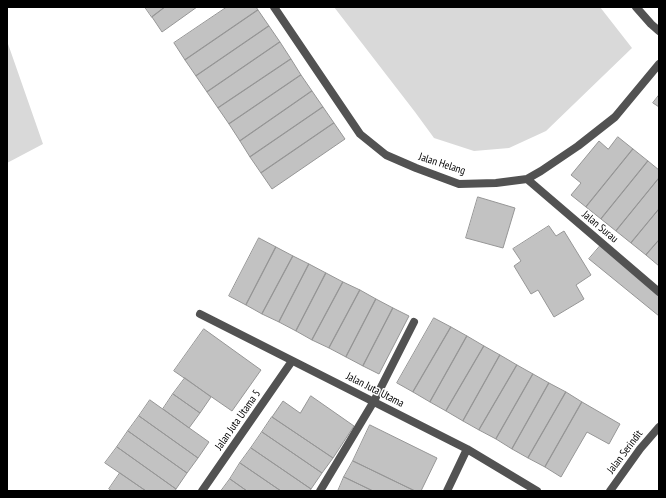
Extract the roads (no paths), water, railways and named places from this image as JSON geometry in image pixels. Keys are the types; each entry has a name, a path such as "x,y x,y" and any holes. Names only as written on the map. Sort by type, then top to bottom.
{"street":[{"name":"Jalan Helang","path":"274,7 360,134 386,155 459,184 496,183 527,179 578,146 615,117 659,64"},
{"path":"636,7 659,31"},
{"name":"Jalan Surau","path":"527,179 659,292"},
{"name":"Jalan Juta Utama","path":"200,314 467,449 537,491"},
{"path":"320,491 374,401 414,322"},
{"name":"Jalan Juta Utama 5","path":"202,491 292,361"},
{"name":"Jalan Serindit","path":"610,491 640,449 659,427"},
{"path":"447,491 467,449"}]}
